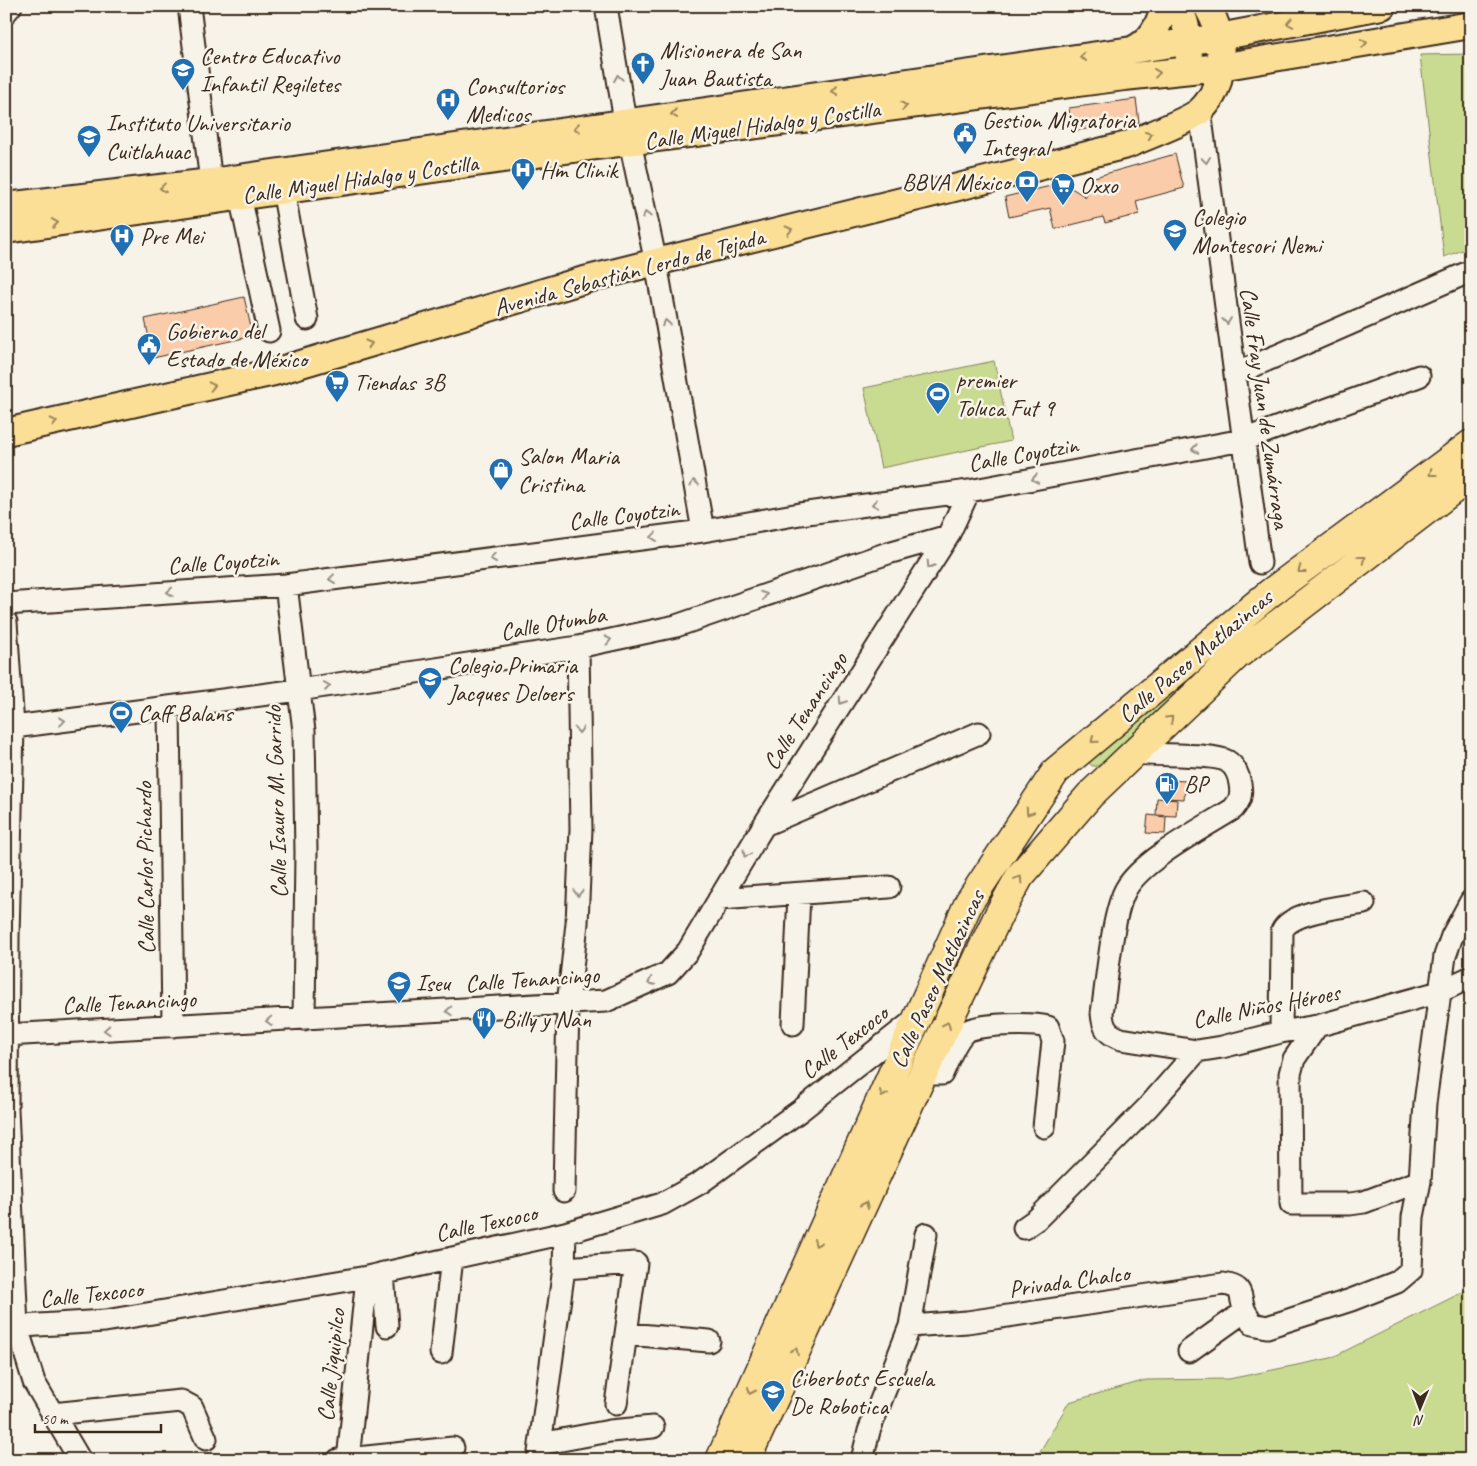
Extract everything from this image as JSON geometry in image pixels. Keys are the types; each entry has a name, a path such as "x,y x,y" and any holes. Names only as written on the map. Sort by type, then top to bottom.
{"highway":[{"name":"Calle Paseo Matlazincas","path":"720,1460 969,902 1056,771 1270,593 1471,444"},
{"name":"Calle Paseo Matlazincas","path":"746,1460 789,1364 847,1244 923,1074 999,914 1020,876 1090,795 1236,656 1471,476"}],"main road":[{"path":"1132,50 1153,35 1164,6"},
{"path":"1177,6 1182,13 1188,40 1190,69 1200,111"},
{"path":"1200,111 1219,80 1220,67 1219,37 1213,17 1207,6"},
{"path":"1323,6 1355,11"},
{"name":"Calle Miguel Hidalgo y Costilla","path":"6,230 551,152 628,132 1188,40 1219,37 1382,6"},
{"name":"Calle Miguel Hidalgo y Costilla","path":"6,206 628,132 1220,67 1471,25"},
{"name":"Avenida Sebastián Lerdo de Tejada","path":"6,432 274,372 584,280 1127,145 1200,111"}],"street":[{"path":"6,12 11,6"},
{"path":"189,6 211,182"},
{"path":"606,6 628,132 656,263 702,531"},
{"name":"Calle Fray Juan de Zumárraga","path":"1200,111 1260,563"},
{"path":"283,190 307,319"},
{"path":"240,196 269,331"},
{"path":"1235,374 1471,271"},
{"name":"Calle Coyotzin","path":"6,604 286,585 702,531 800,514 969,491 1243,440 1419,376"},
{"name":"Calle Tenancingo","path":"7,1035 568,1005 606,1001 668,973 688,951 764,824 948,536 969,491"},
{"name":"Calle Otumba","path":"10,727 299,690 578,647 676,626 879,556 948,536"},
{"name":"Calle Isauro M. Garrido","path":"286,585 304,731 306,852 304,1019"},
{"path":"6,622 10,727 7,1035 12,1327 34,1382 80,1460"},
{"path":"564,1191 568,1005 577,923 581,830 578,647"},
{"name":"Calle Carlos Pichardo","path":"169,708 173,1026"},
{"path":"764,824 979,733"},
{"name":"Calle Niños Héroes","path":"1135,753 1213,757 1227,761 1235,770 1242,793 1234,809 1155,859 1132,879 1125,889 1118,908 1105,994 1103,1026 1109,1035 1120,1040 1197,1051 1317,1026 1439,992 1471,977"},
{"path":"719,899 889,887"},
{"path":"793,1024 799,894"},
{"path":"1189,1352 1249,1317 1268,1326 1350,1300 1397,1282 1411,1270 1412,1218 1420,1181 1425,1103 1439,992 1445,956 1452,936 1471,901"},
{"path":"1281,1032 1282,931 1285,925 1297,917 1364,903"},
{"name":"Calle Texcoco","path":"12,1327 114,1320 375,1275 565,1233 662,1204 700,1184 801,1110 917,1018"},
{"path":"923,1074 942,1074 960,1037 972,1028 1035,1024 1048,1027 1053,1041 1044,1126"},
{"path":"1317,1026 1294,1059 1290,1074 1291,1204 1350,1204 1364,1202 1420,1181"},
{"path":"1024,1228 1037,1219 1148,1107 1197,1051"},
{"path":"565,1233 564,1268 539,1452 610,1431 653,1427"},
{"path":"862,1460 869,1431 910,1326 926,1234"},
{"path":"441,1353 452,1258"},
{"path":"564,1268 636,1263 616,1404"},
{"path":"375,1275 387,1326"},
{"name":"Calle Jiquipilco","path":"345,1460 375,1275"},
{"name":"Privada Chalco","path":"910,1326 967,1322 1223,1284 1235,1286 1241,1293 1249,1317"},
{"path":"627,1334 709,1341"},
{"path":"52,1414 181,1401 192,1407 206,1439"},
{"path":"345,1460 452,1448"}],"green space":[{"path":"1471,54 1471,247 1444,257 1420,55"},
{"name":"premier Toluca Fut 9","path":"994,361 1011,441 881,468 864,388"},
{"path":"1471,456 1471,469 1107,760 1099,766 1092,766 1086,760 1237,633"},
{"path":"1471,1288 1471,1460 1035,1460 1069,1402 1146,1380 1229,1379 1331,1358"}],"building":[{"path":"1136,99 1139,122 1072,131 1069,108"},
{"path":"1175,154 1184,188 1136,201 1139,214 1105,223 1103,217 1055,229 1050,208 1009,217 1005,197 1063,183 1086,197 1091,178"},
{"path":"244,297 253,336 153,358 145,319"},
{"path":"1167,780 1186,781 1184,799 1166,798"},
{"path":"1157,798 1177,800 1176,816 1156,815"},
{"path":"1148,815 1166,817 1165,834 1146,833"}],"place":[{"name":"Misionera de San Juan Bautista","path":"643,85"},
{"name":"Centro Educativo Infantil Regiletes","path":"183,91"},
{"name":"Consultorios Medicos","path":"448,121"},
{"name":"Gestion Migratoria Integral","path":"965,155"},
{"name":"Instituto Universitario Cuitlahuac","path":"89,158"},
{"name":"Hm Clinik","path":"523,191"},
{"name":"BBVA México","path":"1027,203"},
{"name":"Oxxo","path":"1063,206"},
{"name":"Colegio Montesori Nemi","path":"1175,252"},
{"name":"Pre Mei","path":"122,257"},
{"name":"Gobierno del Estado de México","path":"149,366"},
{"name":"Tiendas 3B","path":"337,403"},
{"name":"premier Toluca Fut 9","path":"938,415"},
{"name":"Salon Maria Cristina","path":"501,491"},
{"name":"Colegio Primaria Jacques Deloers","path":"430,700"},
{"name":"Caff Balans","path":"121,734"},
{"name":"BP","path":"1167,805"},
{"name":"Iseu","path":"399,1004"},
{"name":"Billy y Nan","path":"484,1040"},
{"name":"Ciberbots Escuela De Robotica","path":"773,1413"}]}
